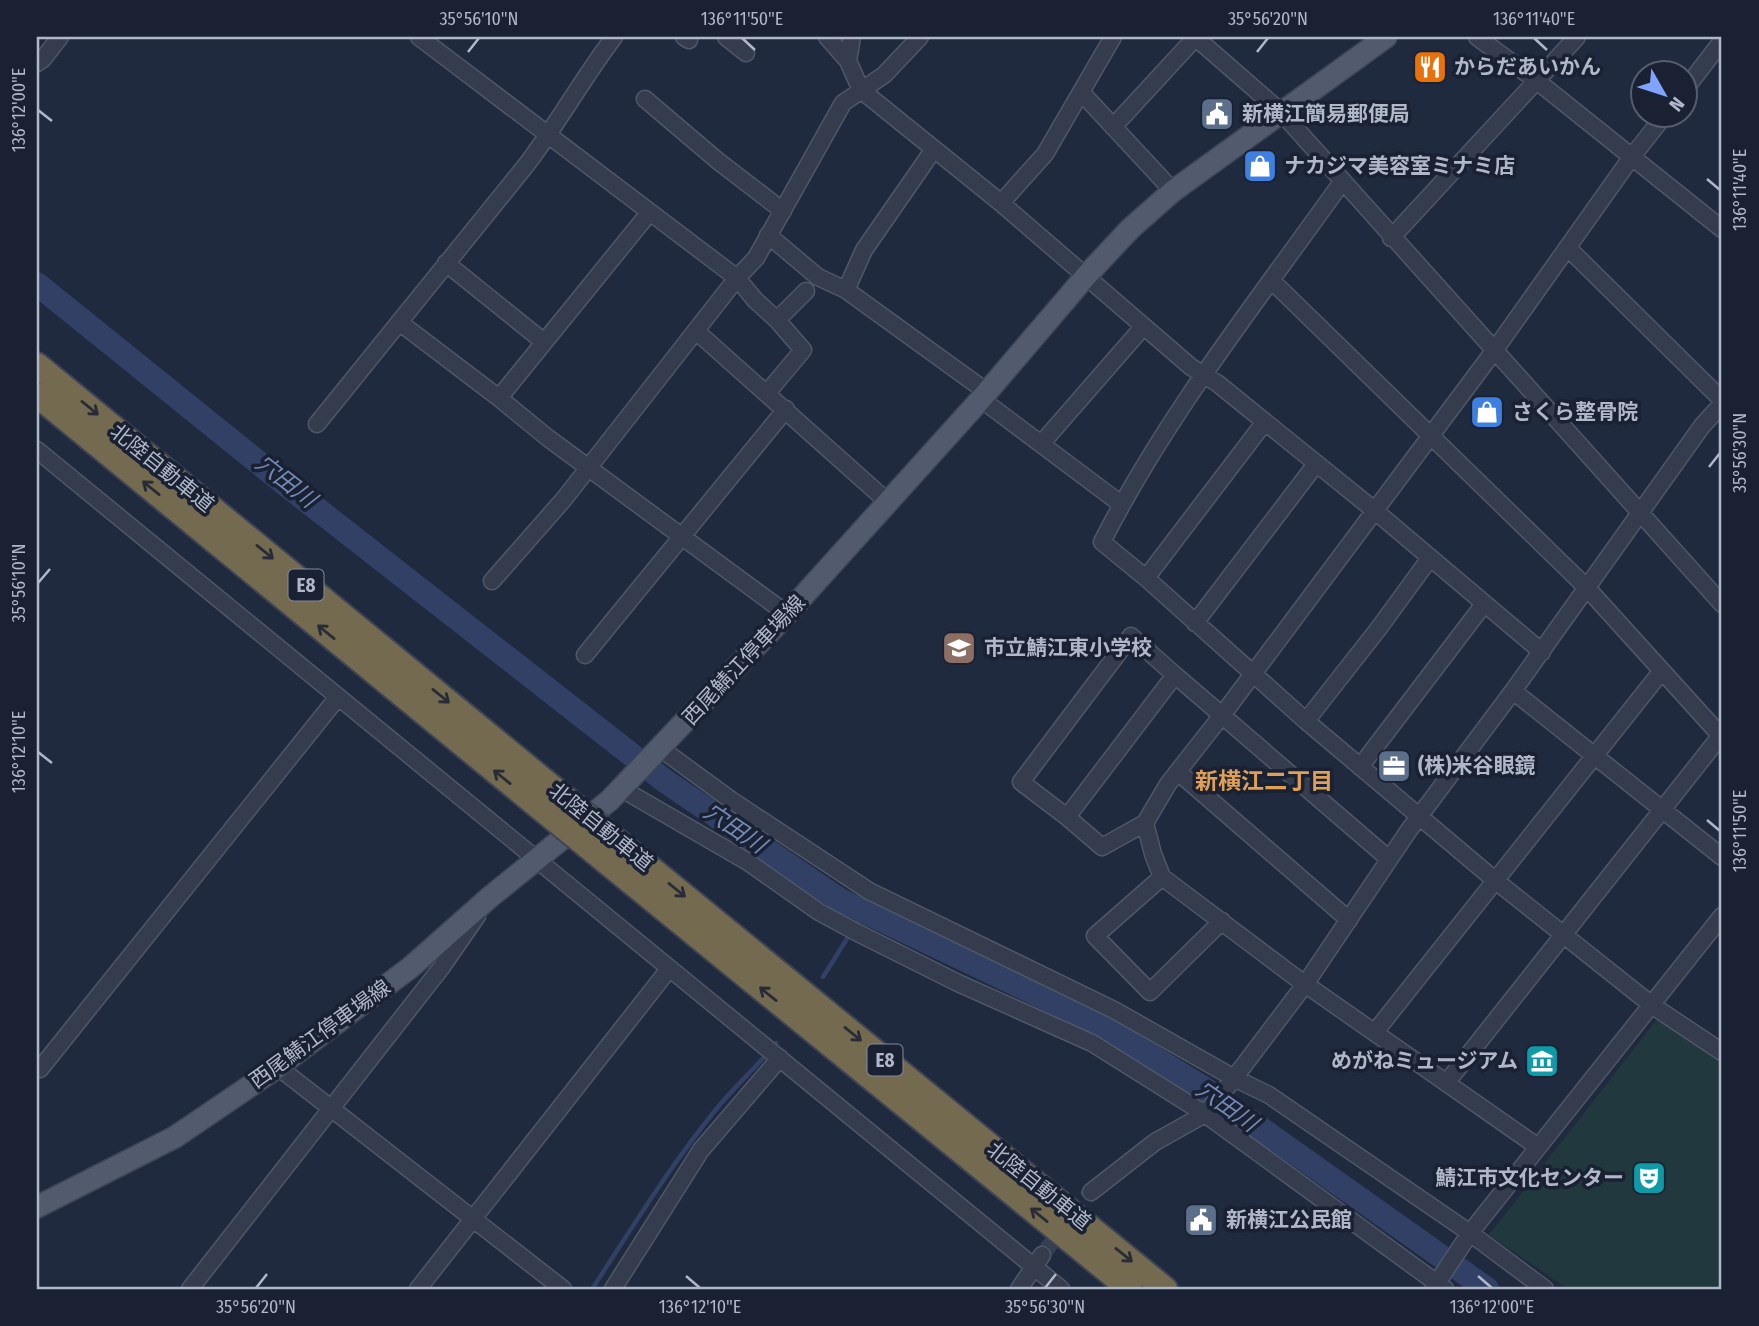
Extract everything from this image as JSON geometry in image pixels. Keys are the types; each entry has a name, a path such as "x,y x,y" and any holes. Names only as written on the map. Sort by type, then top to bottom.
{"highway":[{"name":"北陸自動車道","path":"37,365 1130,1289"},
{"name":"北陸自動車道","path":"37,395 565,813"},
{"name":"北陸自動車道","path":"596,839 1165,1289"}],"main road":[{"name":"西尾鯖江停車場線","path":"37,1207 175,1137 278,1067 411,967 490,897 627,784 889,503 1130,229 1173,191 1386,37"}],"street":[{"path":"37,63 60,37"},
{"path":"419,37 737,278 803,350 767,393"},
{"path":"317,424 548,136 594,63 614,37"},
{"path":"726,37 746,53"},
{"path":"827,37 848,61 861,90 1001,203 1191,367 1374,510 1542,652"},
{"path":"848,61 852,37"},
{"path":"492,581 564,499 737,278 756,258 843,103 884,75 920,37"},
{"path":"1001,203 1045,154 1113,37"},
{"path":"1114,127 1195,37 1281,112 1391,238 1722,604"},
{"path":"1477,37 1721,225"},
{"path":"1391,238 1577,37"},
{"path":"1700,69 1722,41"},
{"path":"1080,92 1173,191"},
{"path":"645,99 718,161 783,211"},
{"path":"1389,859 1223,714 1131,636 1021,782 1102,847 1145,823 1168,783 1223,714 1494,351 1653,130"},
{"path":"846,290 864,250 934,149"},
{"path":"1342,182 1203,375 1121,504 1102,542 1419,818 1653,1006 1722,1052"},
{"path":"499,398 649,213"},
{"path":"768,235 818,277 846,290 1121,504"},
{"path":"1091,1192 1155,1142 1207,1112 1233,1080 1306,983 1389,859 1722,402 1568,248"},
{"path":"446,263 544,342"},
{"path":"1272,281 1587,589 1721,735 1447,1082"},
{"path":"777,320 806,291"},
{"path":"399,322 548,438 788,614"},
{"path":"1041,444 1143,327"},
{"path":"696,331 889,503"},
{"path":"585,655 786,410"},
{"path":"1146,578 1264,422"},
{"path":"37,450 669,970 1038,1261 1061,1289"},
{"path":"1195,623 1316,464"},
{"path":"1306,721 1430,558"},
{"path":"1360,767 1484,604"},
{"path":"1375,1032 1661,672"},
{"path":"1067,817 1175,675"},
{"path":"1513,691 1722,857"},
{"path":"37,1067 40,1069 338,697"},
{"path":"657,750 869,891 1114,1010 1233,1080 1269,1095 1471,1233 1545,1289"},
{"path":"1178,772 1349,920"},
{"path":"627,784 820,912 958,983 1092,1043 1207,1112 1438,1287 1471,1233 1722,916"},
{"path":"1145,823 1153,854 1163,877 1306,983 1538,1147"},
{"path":"1163,877 1091,932 1150,992 1222,920"},
{"path":"190,1289 441,968 490,897"},
{"path":"418,1289 669,970"},
{"path":"613,1289 701,1150 780,1058"},
{"path":"278,1067 563,1289"},
{"path":"1020,1289 1038,1261"}],"shaded area":[{"path":"1658,1018 1722,1059 1722,1289 1568,1289 1489,1235"}],"waterway":[{"name":"穴田川","path":"37,284 285,484 665,781 840,900 1101,1025 1205,1089 1487,1289"},
{"path":"855,926 865,912"},
{"path":"823,977 850,934"},
{"path":"592,1289 684,1151 718,1107 776,1043"}],"tunnel":[{"path":"1042,1255 1091,1192"}],"place":[{"name":"からだあいかん","path":"1430,67"},
{"name":"新横江簡易郵便局","path":"1217,114"},
{"name":"ナカジマ美容室ミナミ店","path":"1260,166"},
{"name":"さくら整骨院","path":"1487,412"},
{"name":"市立鯖江東小学校","path":"959,648"},
{"name":"(株)米谷眼鏡","path":"1394,766"},
{"name":"めがねミュージアム","path":"1542,1061"},
{"name":"鯖江市文化センター","path":"1649,1178"},
{"name":"新横江公民館","path":"1201,1220"}],"district":[{"name":"新横江二丁目","path":"1264,781"}]}
